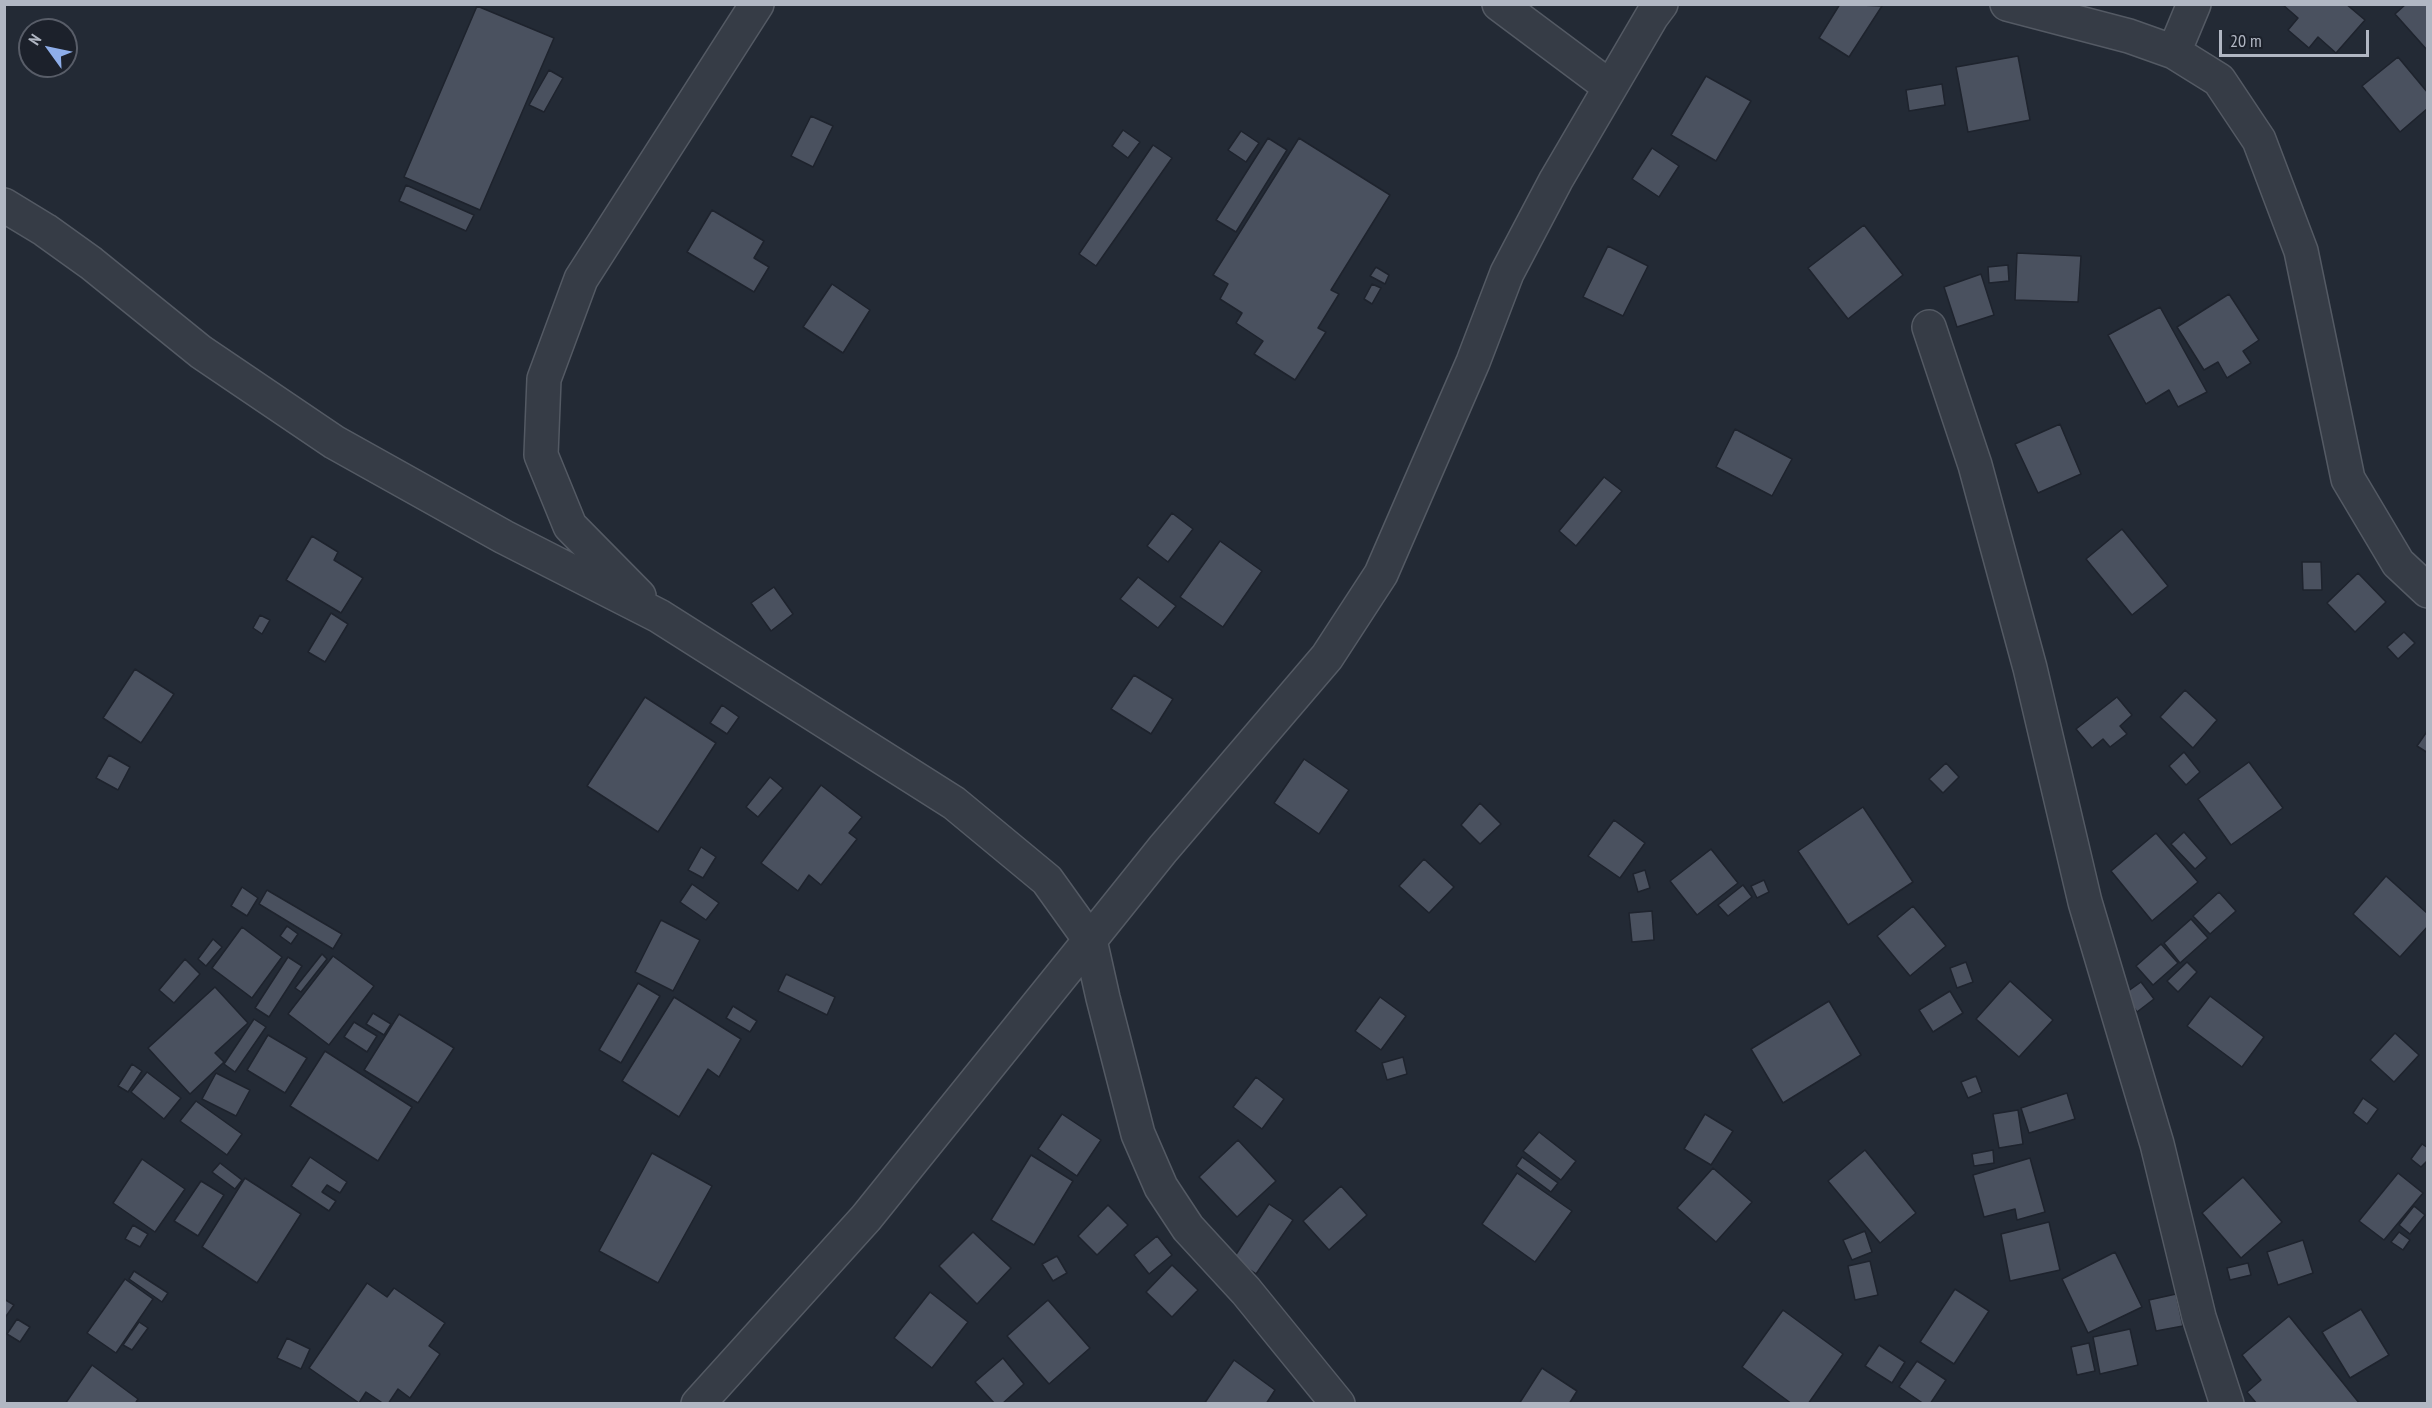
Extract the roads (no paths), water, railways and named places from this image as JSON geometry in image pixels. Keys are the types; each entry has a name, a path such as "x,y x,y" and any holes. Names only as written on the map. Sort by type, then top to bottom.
{"street":[{"path":"659,616 570,526 541,455 544,380 581,279 757,4"},
{"path":"1499,4 1610,87"},
{"path":"698,1404 866,1218 1163,849 1327,657 1381,574 1473,362 1507,273 1556,180 1661,4"},
{"path":"2007,4 2128,36 2174,52 2219,80 2259,140 2301,251 2348,479 2398,563 2427,591"},
{"path":"2174,52 2194,4"},
{"path":"4,205 91,263 201,352 334,442 504,537 659,616 954,803 1047,880 1090,940 1138,1134 1161,1186 1188,1228 1246,1291 1338,1404"},
{"path":"1929,327 1975,465 2030,669 2085,902 2157,1144 2199,1317 2228,1404"}]}
